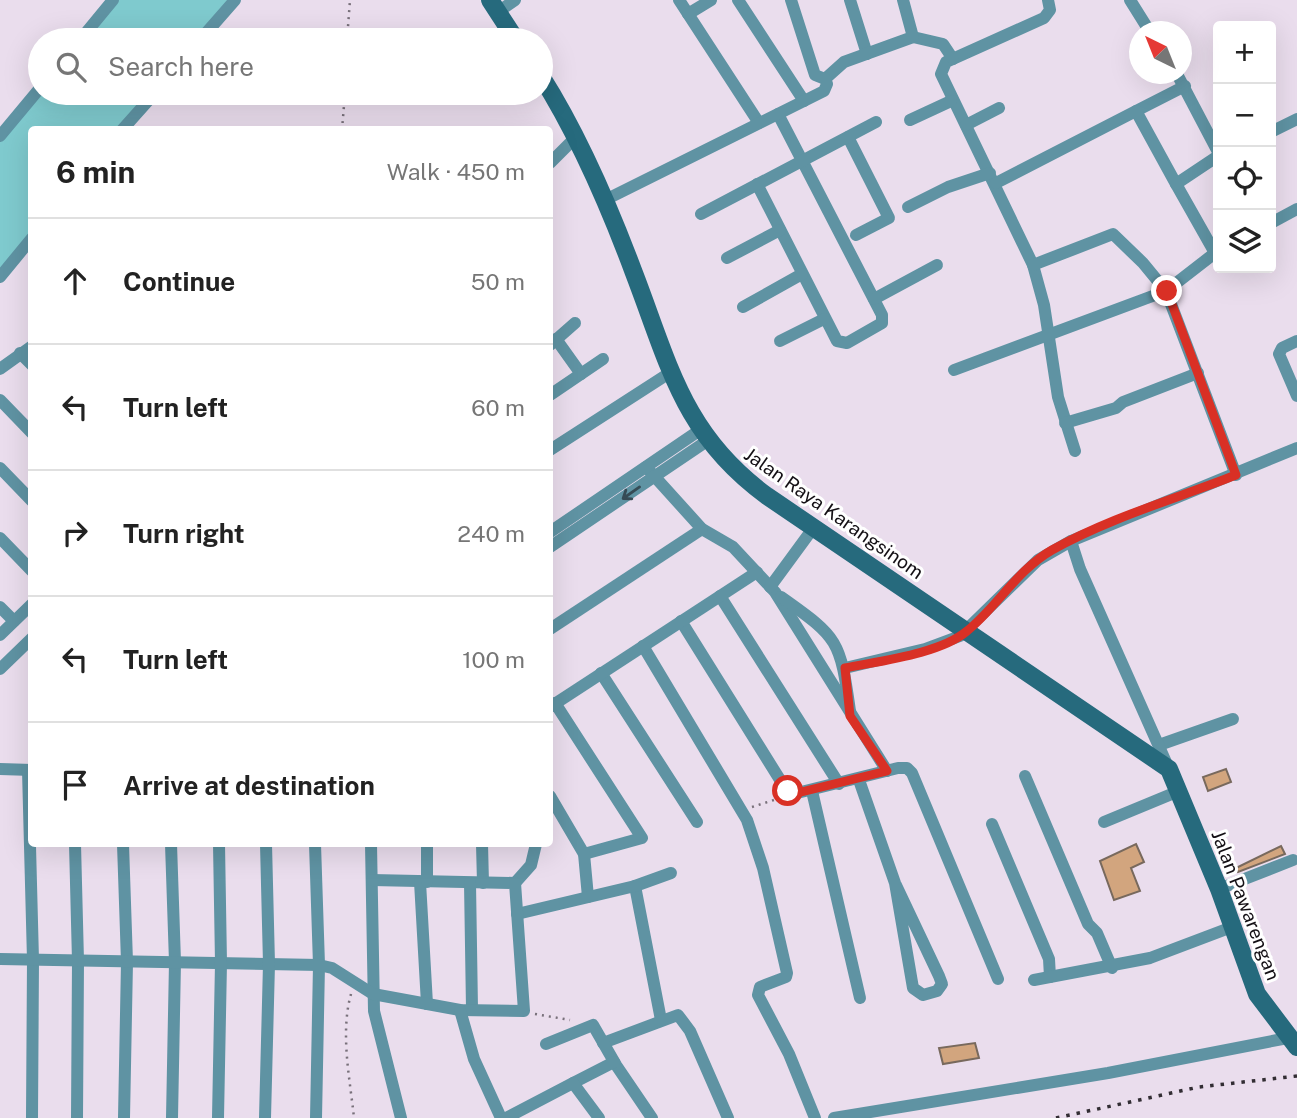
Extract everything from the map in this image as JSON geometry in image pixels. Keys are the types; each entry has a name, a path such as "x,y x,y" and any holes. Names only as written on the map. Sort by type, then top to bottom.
{"street":[{"path":"90,28 113,0"},
{"path":"210,28 235,0"},
{"path":"508,28 494,6 515,0"},
{"path":"679,0 760,123"},
{"path":"688,14 711,0"},
{"path":"738,0 804,101"},
{"path":"603,201 824,91 827,84 820,77 791,0"},
{"path":"850,0 867,54"},
{"path":"902,0 913,37"},
{"path":"1048,0 1051,10 1044,18 953,59 941,69 951,101 993,178 1033,265 1049,335 1052,368 1065,423 1075,451"},
{"path":"1130,0 1143,21"},
{"path":"794,85 820,77 844,62 913,37 943,44 953,59"},
{"path":"908,207 948,187 993,178 1185,86 1215,147"},
{"name":"Jalan Raya Karangsinom","path":"553,98 575,138 633,269 671,372 704,435 747,481 1169,769"},
{"path":"910,120 951,101"},
{"path":"0,136 28,102"},
{"path":"126,126 144,105"},
{"path":"966,125 999,108"},
{"path":"1136,111 1213,245"},
{"path":"757,184 837,341 847,343 882,323 882,315 778,114"},
{"path":"1276,130 1297,119"},
{"path":"701,214 876,122"},
{"path":"848,137 889,218 856,234"},
{"path":"553,160 575,138"},
{"path":"1176,184 1213,158"},
{"path":"1276,220 1297,209"},
{"path":"727,258 780,230"},
{"path":"1033,265 1112,234 1143,263 1167,291 1236,475"},
{"path":"0,277 28,243"},
{"path":"954,370 1167,291 1213,255"},
{"path":"874,299 937,265"},
{"path":"743,307 802,274"},
{"path":"780,341 824,319"},
{"path":"575,323 553,342 581,374"},
{"path":"1297,341 1282,348 1279,354 1297,396"},
{"path":"0,369 26,349"},
{"path":"553,393 603,359"},
{"path":"553,448 671,372"},
{"path":"1065,423 1116,408 1123,402 1198,373"},
{"path":"0,400 28,429"},
{"path":"553,545 704,435"},
{"path":"845,668 925,649 969,630 1038,560 1071,541 1297,448"},
{"path":"0,468 28,497"},
{"path":"650,472 702,529 733,547 772,589 887,771"},
{"path":"553,530 650,472"},
{"path":"772,589 814,527"},
{"path":"553,627 702,529"},
{"path":"0,538 28,567"},
{"path":"1071,541 1080,569 1169,769"},
{"path":"553,704 757,572"},
{"path":"772,589 829,633 845,668 850,716"},
{"path":"720,596 839,784"},
{"path":"0,607 14,621"},
{"path":"0,635 28,608"},
{"path":"681,621 784,787 793,794 887,771 907,768 912,773 998,979"},
{"path":"0,669 28,642"},
{"path":"643,646 743,810 757,845 788,973 786,977 760,988 758,995 789,1054 815,1118"},
{"path":"601,673 697,822"},
{"path":"553,706 642,838 584,854"},
{"path":"1159,745 1233,719"},
{"path":"0,769 28,770"},
{"name":"Jalan Pawarengan","path":"1169,769 1219,889 1257,994 1295,1041"},
{"path":"1025,776 1088,924 1097,933 1112,968"},
{"path":"859,780 895,883 942,984 937,991 923,995 913,988 895,883"},
{"path":"812,791 860,998"},
{"path":"1104,822 1179,791"},
{"path":"553,801 584,854 588,897"},
{"path":"992,824 1049,958 1050,977"},
{"path":"31,847 32,1118"},
{"path":"75,847 78,961 77,1118"},
{"path":"124,847 127,962 124,1118"},
{"path":"171,847 175,962 172,1118"},
{"path":"218,1118 221,963 219,847"},
{"path":"265,1118 269,964 266,847"},
{"path":"315,847 319,965 316,1118"},
{"path":"371,847 374,1011 401,1118"},
{"path":"426,1004 424,882 427,847"},
{"path":"482,847 466,1009 474,1059 504,1118 614,1062"},
{"path":"0,958 319,965 332,968 373,994 466,1009 524,1010 515,883 531,865 535,847"},
{"path":"1219,889 1293,860"},
{"path":"517,914 635,886 671,873"},
{"path":"372,880 515,883"},
{"path":"635,886 661,1020"},
{"path":"1034,980 1112,968 1150,958 1232,927"},
{"path":"904,932 918,929"},
{"path":"603,1042 678,1015 684,1020 728,1118"},
{"path":"545,1044 586,1025 593,1025 652,1118"},
{"path":"834,1118 1295,1041"},
{"path":"573,1083 599,1118"}],"path":[{"path":"348,28 350,0"},
{"path":"342,126 344,105"},
{"path":"743,810 793,794"},
{"path":"354,1118 347,1030 350,997 355,985"},
{"path":"524,1010 586,1025"}],"water":[{"path":"113,0 235,0 210,28 90,28"},
{"path":"29,105 144,105 125,126 28,126 28,242 0,277 0,136"}],"building":[{"path":"1226,769 1231,782 1208,791 1203,777"},
{"path":"1136,844 1144,862 1131,868 1140,891 1114,900 1100,861"},
{"path":"1281,846 1285,854 1238,872 1236,868"},
{"path":"975,1043 979,1058 943,1064 939,1048"}],"railway":[{"path":"1056,1118 1199,1087 1297,1076"}],"route":[{"path":"788,791 793,794 812,791 887,771 850,716 845,668 925,649 960,636 969,630 1022,574 1051,551 1236,475 1167,291"}]}
